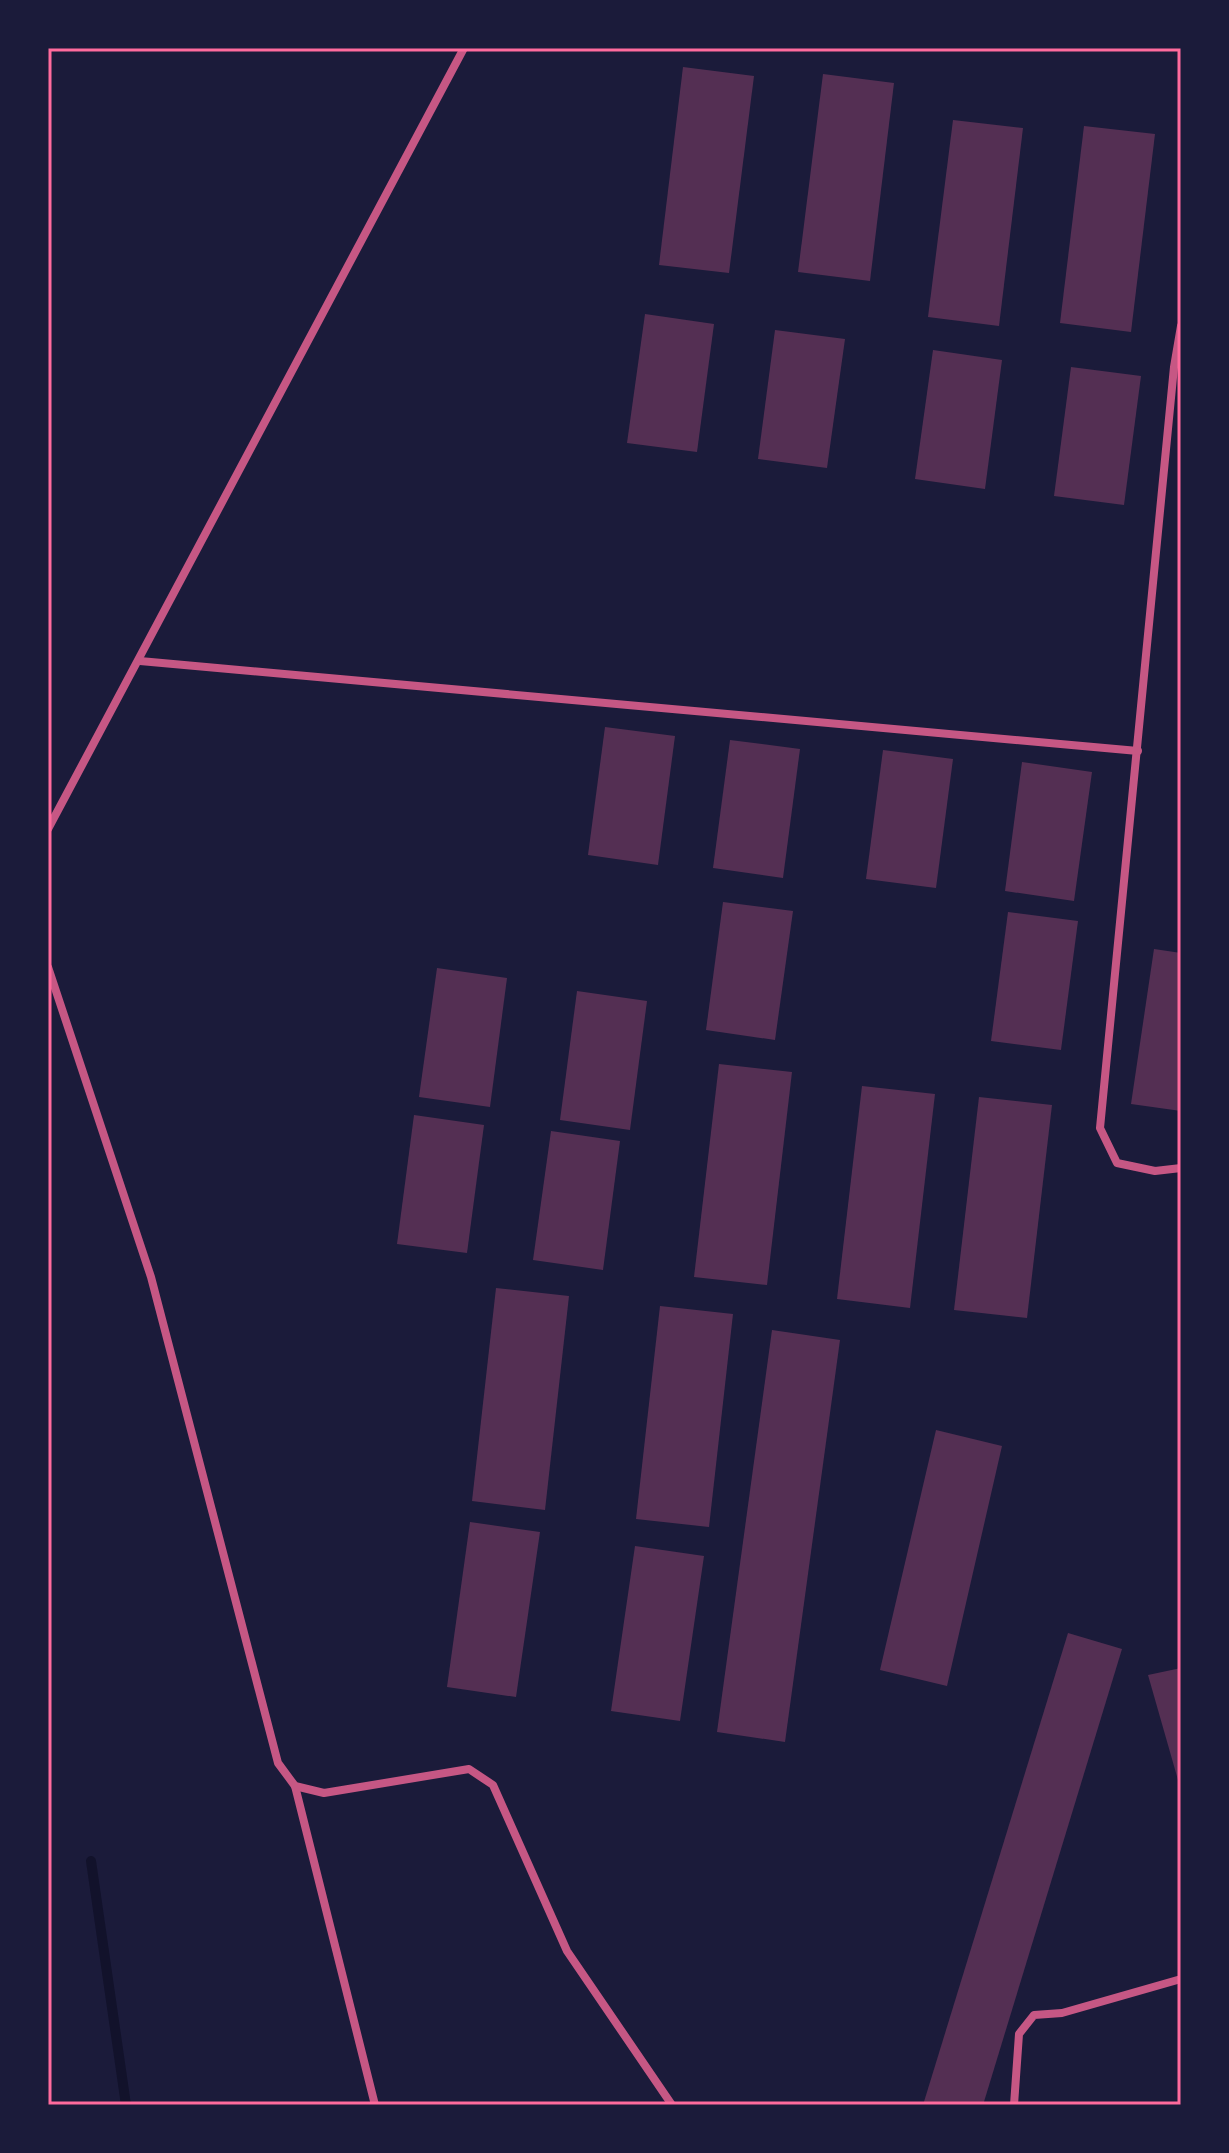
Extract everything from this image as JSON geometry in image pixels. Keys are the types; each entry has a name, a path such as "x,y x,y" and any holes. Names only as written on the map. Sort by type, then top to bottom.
{"street":[{"path":"48,829 464,48"},
{"path":"1181,326 1174,367 1100,1128 1117,1163 1155,1171 1181,1168"},
{"path":"140,661 1138,751"},
{"path":"48,967 151,1277 278,1763 295,1786 375,2105"},
{"path":"295,1786 324,1793 469,1769 493,1785 567,1951 672,2105"},
{"path":"1014,2105 1019,2034 1034,2015 1062,2013 1181,1979"}],"building":[{"path":"683,67 754,76 729,273 659,265"},
{"path":"823,74 894,83 870,281 798,272"},
{"path":"953,120 1023,128 999,326 928,317"},
{"path":"1084,126 1155,134 1131,332 1060,323"},
{"path":"645,314 714,324 697,452 627,443"},
{"path":"775,330 845,339 827,468 758,459"},
{"path":"933,350 1002,360 985,489 915,479"},
{"path":"1071,367 1141,376 1124,505 1054,496"},
{"path":"605,727 675,736 658,865 588,855"},
{"path":"730,740 800,749 783,878 713,868"},
{"path":"883,750 953,759 936,888 866,879"},
{"path":"1022,762 1092,772 1074,901 1005,891"},
{"path":"723,902 793,911 775,1040 706,1030"},
{"path":"1008,912 1078,921 1061,1050 991,1041"},
{"path":"1154,949 1181,953 1181,1111 1131,1104"},
{"path":"437,968 507,978 490,1107 419,1097"},
{"path":"577,991 647,1001 630,1130 560,1120"},
{"path":"719,1064 792,1072 767,1285 694,1277"},
{"path":"862,1086 935,1094 910,1308 837,1299"},
{"path":"979,1097 1052,1105 1027,1318 954,1310"},
{"path":"414,1115 484,1125 467,1253 397,1244"},
{"path":"551,1131 620,1141 603,1270 533,1260"},
{"path":"496,1288 569,1296 545,1510 472,1501"},
{"path":"660,1306 733,1314 709,1527 636,1519"},
{"path":"772,1330 840,1340 785,1742 717,1732"},
{"path":"936,1430 1002,1446 947,1686 880,1670"},
{"path":"470,1522 540,1532 516,1697 447,1687"},
{"path":"635,1546 704,1556 680,1721 611,1711"},
{"path":"1068,1633 1122,1649 983,2105 923,2105"},
{"path":"1181,1668 1181,1786 1180,1787 1148,1675"}],"waterway":[{"path":"91,1861 126,2105"}]}
